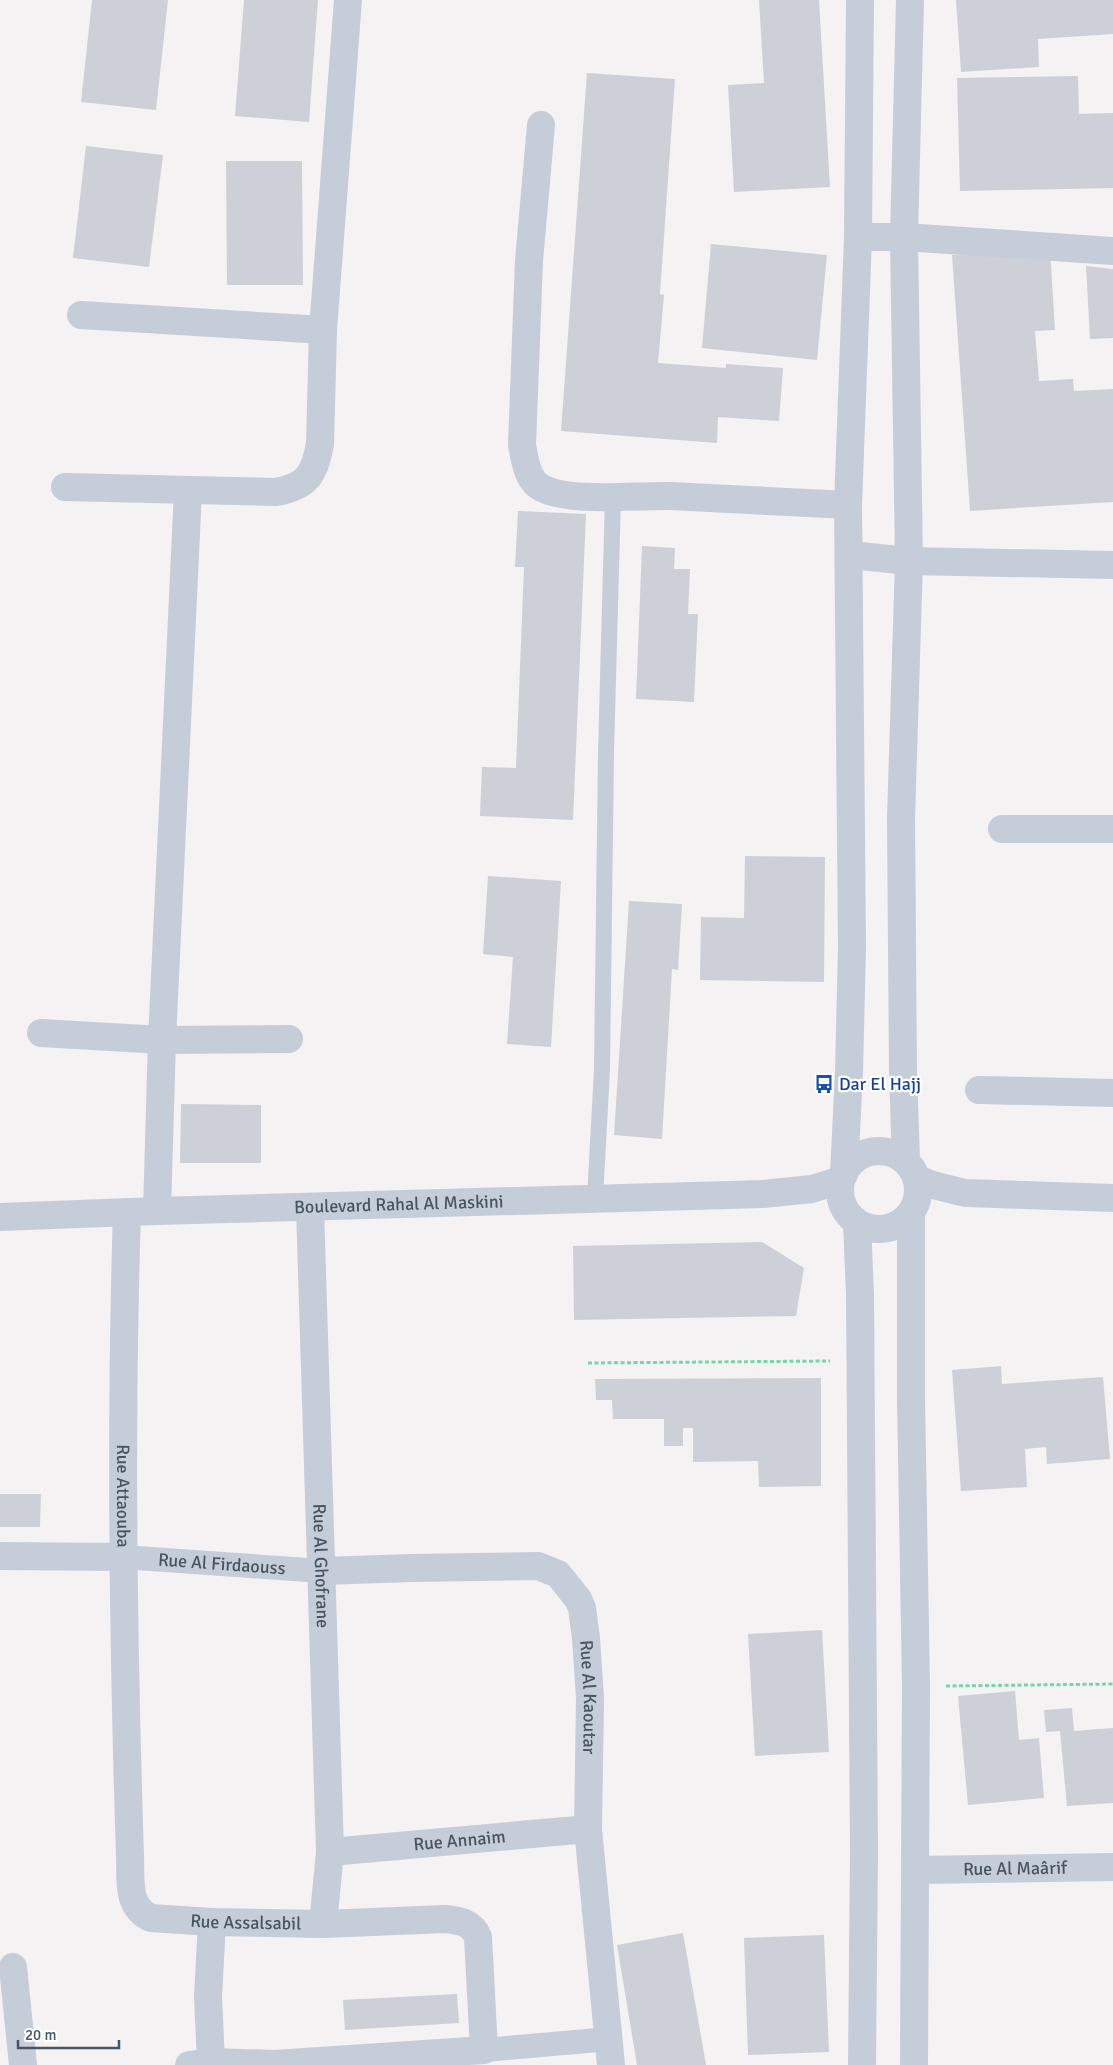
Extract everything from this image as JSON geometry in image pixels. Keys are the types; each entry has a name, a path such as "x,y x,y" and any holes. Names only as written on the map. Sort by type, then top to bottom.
{"street":[{"path":"66,487 276,492 294,489 303,483 317,462 320,444 322,330 348,0"},
{"path":"860,0 858,237 848,505 850,555 852,947 849,1072 842,1184 844,1207 857,1222 875,1229 886,1229 895,1226 913,1189"},
{"path":"910,0 904,237 909,561 901,819 903,1073 913,1189 911,1398 916,1686 914,2065"},
{"path":"541,125 530,261 522,445 527,470 540,488 561,495 614,497 668,496 848,505"},
{"path":"858,237 904,237 1113,251"},
{"path":"81,315 322,330"},
{"path":"158,1211 162,1040 188,491"},
{"path":"850,555 909,561 1113,565"},
{"path":"1002,829 1113,829"},
{"path":"40,1033 162,1040 289,1039"},
{"path":"979,1090 1113,1093"},
{"name":"Boulevard Rahal Al Maskini","path":"0,1217 764,1194 842,1184 853,1161 866,1153 888,1152 913,1189"},
{"path":"913,1189 965,1193 1113,1198"},
{"name":"Rue Al Ghofrane","path":"310,1208 330,1852 323,1924"},
{"name":"Rue Attaouba","path":"126,1212 122,1357 123,1557 128,1780"},
{"path":"857,1222 864,1852 862,2065"},
{"name":"Rue Al Firdaouss","path":"0,1556 123,1557 322,1571"},
{"name":"Rue Al Kaoutar","path":"322,1571 538,1566 558,1574 578,1600 582,1608 586,1638 590,1698 588,1828 610,2052"},
{"name":"Rue Assalsabil","path":"128,1780 132,1895 136,1906 143,1914 151,1918 212,1922 323,1924 445,1919 460,1921 471,1926 478,1937 484,2050"},
{"name":"Rue Annaim","path":"330,1852 588,1828"},
{"name":"Rue Al Maârif","path":"916,1870 1113,1867"},
{"path":"212,1922 208,1997 200,2064 344,2062 484,2050 610,2052"},
{"path":"13,1966 23,2065"}],"lane":[{"path":"595,1198 602,1070 606,762 614,497"}],"path":[{"path":"588,1364 860,1361"},
{"path":"916,1686 1113,1684"}],"building":[{"path":"92,0 168,0 156,110 81,102"},
{"path":"244,0 318,0 309,122 235,116"},
{"path":"759,0 819,0 830,187 734,192 728,85 764,83"},
{"path":"956,0 1113,0 1113,34 1038,39 1039,67 961,72"},
{"path":"587,73 675,79 660,294 664,295 658,363 726,368 726,364 783,368 779,421 718,417 717,443 561,431"},
{"path":"1078,76 1079,114 1113,113 1113,188 960,191 957,78"},
{"path":"86,146 163,155 149,267 73,258"},
{"path":"226,161 302,161 303,285 227,285"},
{"path":"711,244 827,255 817,360 702,348"},
{"path":"1050,249 1055,330 1035,331 1039,381 1073,379 1074,391 1113,389 1113,502 970,511 952,255"},
{"path":"1086,266 1113,269 1113,338 1090,339"},
{"path":"518,511 586,514 573,820 480,816 482,767 516,768 524,567 515,567"},
{"path":"642,546 675,548 674,569 690,569 688,614 698,614 694,702 636,699"},
{"path":"745,856 825,857 824,982 700,980 701,917 744,918"},
{"path":"488,876 561,881 551,1047 507,1044 513,957 483,954"},
{"path":"629,901 682,904 678,970 672,969 662,1139 614,1135"},
{"path":"181,1104 261,1105 261,1163 180,1163"},
{"path":"762,1242 804,1268 796,1316 574,1320 573,1246"},
{"path":"1001,1366 1002,1384 1103,1377 1110,1459 1047,1464 1046,1447 1025,1449 1027,1487 961,1491 952,1370"},
{"path":"821,1378 821,1486 759,1487 758,1461 693,1462 693,1428 683,1428 683,1446 664,1446 664,1419 613,1419 612,1400 596,1400 595,1379"},
{"path":"0,1494 41,1494 40,1527 0,1527"},
{"path":"822,1630 829,1752 755,1756 748,1634"},
{"path":"1015,1691 1019,1740 1039,1738 1044,1798 968,1805 958,1696"},
{"path":"1072,1708 1074,1731 1113,1728 1113,1803 1067,1806 1060,1731 1046,1732 1044,1710"},
{"path":"683,1933 706,2065 637,2065 617,1945"},
{"path":"824,1935 829,2052 748,2055 744,1938"},
{"path":"457,1994 459,2023 345,2030 343,2000"}],"place":[{"name":"Dar El Hajj","path":"824,1084"}]}
